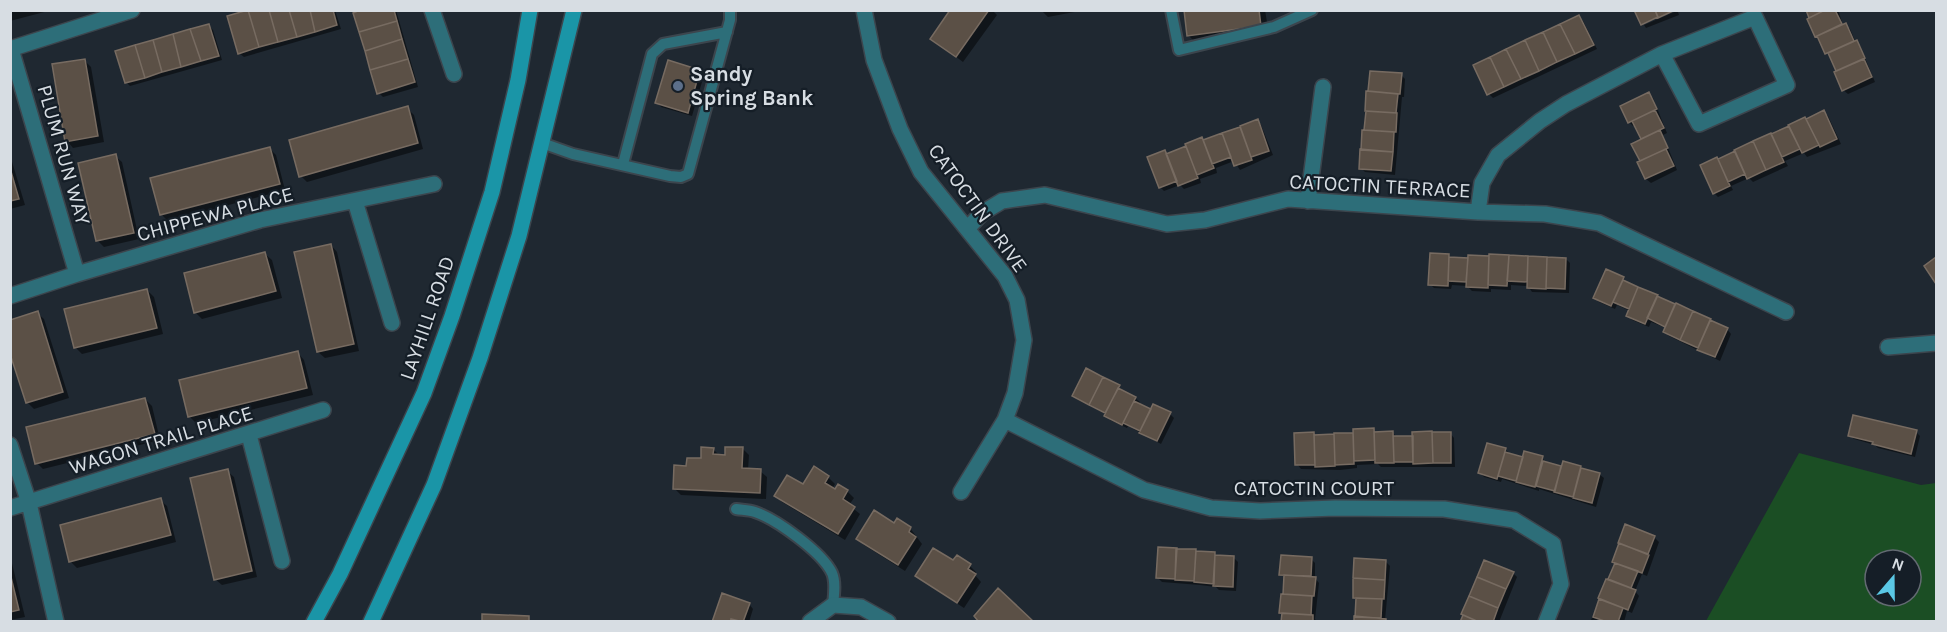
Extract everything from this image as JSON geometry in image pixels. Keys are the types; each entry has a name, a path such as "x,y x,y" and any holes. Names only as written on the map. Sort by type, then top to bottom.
{"main road":[{"name":"LAYHILL ROAD","path":"314,621 340,574 424,393 452,316 492,192 518,80 530,10"},
{"path":"371,621 434,485 477,368 519,236 574,10"}],"street":[{"path":"11,49 132,10"},
{"path":"432,10 454,74"},
{"name":"CATOCTIN DRIVE","path":"864,10 874,60 900,129 921,172 1005,276 1017,300 1024,340 1016,393 1005,420 961,492"},
{"path":"1478,212 1482,183 1498,155 1540,121 1566,104 1662,54 1755,17 1787,85 1699,124 1662,54"},
{"name":"PLUM RUN WAY","path":"11,49 78,274"},
{"path":"1308,201 1323,87"},
{"name":"CHIPPEWA PLACE","path":"10,296 260,220 434,184"},
{"name":"CATOCTIN TERRACE","path":"968,228 981,213 1002,201 1045,195 1167,224 1205,220 1288,199 1478,212 1545,214 1599,223 1786,312"},
{"path":"355,201 392,323"},
{"path":"1888,347 1936,344"},
{"name":"WAGON TRAIL PLACE","path":"10,508 323,410"},
{"name":"CATOCTIN COURT","path":"1005,420 1144,490 1211,508 1260,511 1335,508 1444,509 1514,520 1553,544 1561,584 1546,621"},
{"path":"249,435 282,561"},
{"path":"10,445 29,503 56,621"},
{"path":"810,621 833,606 861,607 888,621"}],"lane":[{"path":"542,143 573,154 670,176 681,177 688,174 727,32 730,10"},
{"path":"1171,10 1179,50 1274,27 1312,10"},
{"path":"623,164 652,54 663,44 727,32"},
{"path":"736,509 754,511 773,521 800,539 824,561 832,573 833,606"}],"green space":[{"path":"1799,453 1921,485 1936,483 1936,621 1706,621"}],"building":[{"path":"248,10 259,47 238,54 227,16"},
{"path":"248,10 269,10 278,42 259,47"},
{"path":"269,10 289,10 297,37 278,42"},
{"path":"289,10 310,10 315,32 297,37"},
{"path":"310,10 333,10 337,25 315,32"},
{"path":"360,10 394,10 397,21 359,32 353,13"},
{"path":"950,10 989,10 956,57 930,39"},
{"path":"1184,10 1259,10 1261,26 1187,36"},
{"path":"1634,10 1655,10 1658,17 1641,25"},
{"path":"1655,10 1675,10 1658,18"},
{"path":"1806,10 1825,10 1809,18"},
{"path":"1825,10 1835,10 1842,24 1815,37 1807,19"},
{"path":"1579,15 1594,45 1575,54 1560,24"},
{"path":"397,21 402,39 365,51 359,32"},
{"path":"1846,23 1854,41 1825,54 1817,36"},
{"path":"209,24 219,56 201,61 190,29"},
{"path":"1560,24 1575,54 1557,62 1543,32"},
{"path":"190,29 201,61 181,67 173,34"},
{"path":"1543,32 1557,62 1539,71 1525,40"},
{"path":"173,34 181,67 162,72 153,40"},
{"path":"402,39 408,59 370,70 365,51"},
{"path":"153,40 162,72 145,78 135,45"},
{"path":"1525,40 1539,71 1521,79 1506,49"},
{"path":"1857,40 1865,58 1836,71 1828,53"},
{"path":"135,45 145,78 125,83 115,51"},
{"path":"1506,49 1521,79 1504,87 1490,57"},
{"path":"1490,57 1504,87 1487,95 1473,65"},
{"path":"85,59 98,136 65,142 52,64"},
{"path":"408,59 415,82 377,94 370,70"},
{"path":"1864,59 1872,77 1842,91 1834,72"},
{"name":"Sandy Spring Bank","path":"668,60 700,70 688,113 655,103"},
{"path":"1370,71 1402,73 1400,94 1368,91"},
{"path":"1366,91 1398,94 1396,113 1365,111"},
{"path":"1649,92 1657,109 1628,123 1620,106"},
{"path":"408,106 418,143 299,177 289,140"},
{"path":"1655,110 1664,128 1641,139 1632,121"},
{"path":"1824,110 1837,139 1820,147 1806,119"},
{"path":"1366,111 1397,113 1396,132 1364,130"},
{"path":"1805,117 1819,145 1802,153 1788,125"},
{"path":"1258,119 1269,151 1251,157 1240,126"},
{"path":"1789,126 1800,149 1782,157 1771,134"},
{"path":"1240,127 1252,160 1234,166 1222,133"},
{"path":"1362,130 1394,132 1393,152 1361,150"},
{"path":"1660,130 1668,148 1640,161 1631,144"},
{"path":"1222,133 1231,157 1212,164 1203,140"},
{"path":"1771,133 1784,162 1766,170 1753,141"},
{"path":"1202,137 1214,168 1197,175 1185,144"},
{"path":"1753,141 1766,170 1747,179 1734,150"},
{"path":"1186,146 1198,178 1178,186 1166,154"},
{"path":"270,147 280,184 160,215 150,178"},
{"path":"1360,149 1393,152 1391,171 1359,169"},
{"path":"1666,149 1674,166 1645,179 1637,162"},
{"path":"1165,150 1177,181 1159,188 1147,157"},
{"path":"1735,151 1745,174 1728,182 1718,159"},
{"path":"116,154 134,233 96,241 78,163"},
{"path":"1717,157 1730,186 1713,194 1700,165"},
{"path":"10,168 19,199 10,201"},
{"path":"331,244 354,344 317,352 294,252"},
{"path":"265,252 276,291 194,313 184,273"},
{"path":"1430,253 1449,254 1448,286 1428,285"},
{"path":"1489,254 1509,255 1507,286 1488,285"},
{"path":"1468,255 1489,256 1488,288 1466,287"},
{"path":"1509,255 1528,256 1527,282 1507,281"},
{"path":"1528,256 1547,257 1546,289 1527,288"},
{"path":"1449,257 1468,258 1466,282 1448,281"},
{"path":"1547,257 1566,258 1565,289 1546,288"},
{"path":"1936,257 1936,284 1924,266"},
{"path":"1606,269 1624,277 1611,306 1593,298"},
{"path":"1623,280 1638,287 1629,309 1613,302"},
{"path":"1638,287 1658,295 1645,324 1626,316"},
{"path":"147,289 157,328 74,348 64,309"},
{"path":"1657,296 1675,304 1665,327 1647,318"},
{"path":"1676,303 1693,311 1680,340 1663,332"},
{"path":"38,311 63,392 26,403 10,354 10,320"},
{"path":"1693,311 1711,319 1698,348 1680,340"},
{"path":"1710,320 1728,328 1715,357 1697,350"},
{"path":"298,351 307,388 188,417 179,380"},
{"path":"1086,368 1103,377 1089,405 1072,396"},
{"path":"1103,377 1120,385 1105,413 1089,405"},
{"path":"1118,388 1136,397 1122,425 1104,416"},
{"path":"145,398 155,434 35,464 26,427"},
{"path":"1134,401 1151,409 1140,431 1123,423"},
{"path":"1153,404 1171,412 1157,441 1139,433"},
{"path":"1853,415 1917,430 1911,454 1848,436"},
{"path":"1374,428 1375,460 1354,461 1353,429"},
{"path":"1393,431 1394,463 1375,463 1374,432"},
{"path":"1432,431 1433,463 1413,464 1412,432"},
{"path":"1314,432 1315,465 1295,465 1294,433"},
{"path":"1432,432 1451,432 1451,463 1433,463"},
{"path":"1334,433 1353,433 1354,464 1335,465"},
{"path":"1334,434 1335,466 1315,467 1314,435"},
{"path":"1393,436 1413,436 1413,462 1394,462"},
{"path":"1487,443 1506,448 1497,479 1478,473"},
{"path":"701,447 714,448 713,454 725,455 725,447 743,447 742,468 761,469 760,493 673,489 674,465 686,466 687,458 701,458"},
{"path":"1524,451 1543,456 1535,487 1516,482"},
{"path":"1505,452 1523,457 1516,481 1498,476"},
{"path":"1543,461 1561,466 1555,491 1536,486"},
{"path":"1563,461 1581,466 1573,497 1554,492"},
{"path":"814,466 829,476 825,483 835,489 838,484 848,490 843,499 855,507 838,534 774,496 787,475 803,484"},
{"path":"1581,468 1600,473 1592,503 1573,498"},
{"path":"228,469 252,571 214,580 190,478"},
{"path":"161,498 171,535 69,562 60,525"},
{"path":"874,510 894,523 897,518 911,527 909,532 916,537 898,565 856,539"},
{"path":"1625,524 1655,536 1648,554 1618,543"},
{"path":"1619,543 1649,555 1642,573 1612,562"},
{"path":"1158,547 1177,548 1175,579 1156,578"},
{"path":"933,548 953,560 957,555 971,564 968,569 976,574 957,603 915,576"},
{"path":"1176,549 1196,549 1194,581 1175,580"},
{"path":"1196,551 1215,552 1214,584 1194,582"},
{"path":"1215,555 1234,556 1233,587 1213,586"},
{"path":"1281,555 1312,557 1311,576 1279,575"},
{"path":"1354,558 1386,560 1385,580 1353,578"},
{"path":"1484,560 1514,572 1506,589 1477,577"},
{"path":"1615,563 1638,571 1631,588 1608,579"},
{"path":"10,573 19,610 10,612"},
{"path":"1284,575 1316,577 1314,596 1283,594"},
{"path":"1477,577 1506,589 1498,608 1469,596"},
{"path":"1353,578 1385,580 1384,599 1353,598"},
{"path":"1606,579 1636,590 1628,610 1598,598"},
{"path":"998,588 1034,622 979,622 974,616"},
{"path":"722,593 750,603 743,622 731,619 730,622 712,622"},
{"path":"1281,594 1312,596 1311,615 1279,613"},
{"path":"1469,596 1498,608 1493,622 1479,622 1461,614"},
{"path":"1356,598 1382,599 1381,618 1355,617"},
{"path":"1599,599 1623,608 1618,622 1607,622 1593,617"},
{"path":"1282,613 1313,615 1313,622 1281,622"},
{"path":"482,614 529,616 529,622 482,622"},
{"path":"1463,615 1479,622 1460,622"},
{"path":"1354,616 1386,619 1386,622 1354,622"}],"place":[{"name":"Sandy Spring Bank","path":"678,86"}]}
